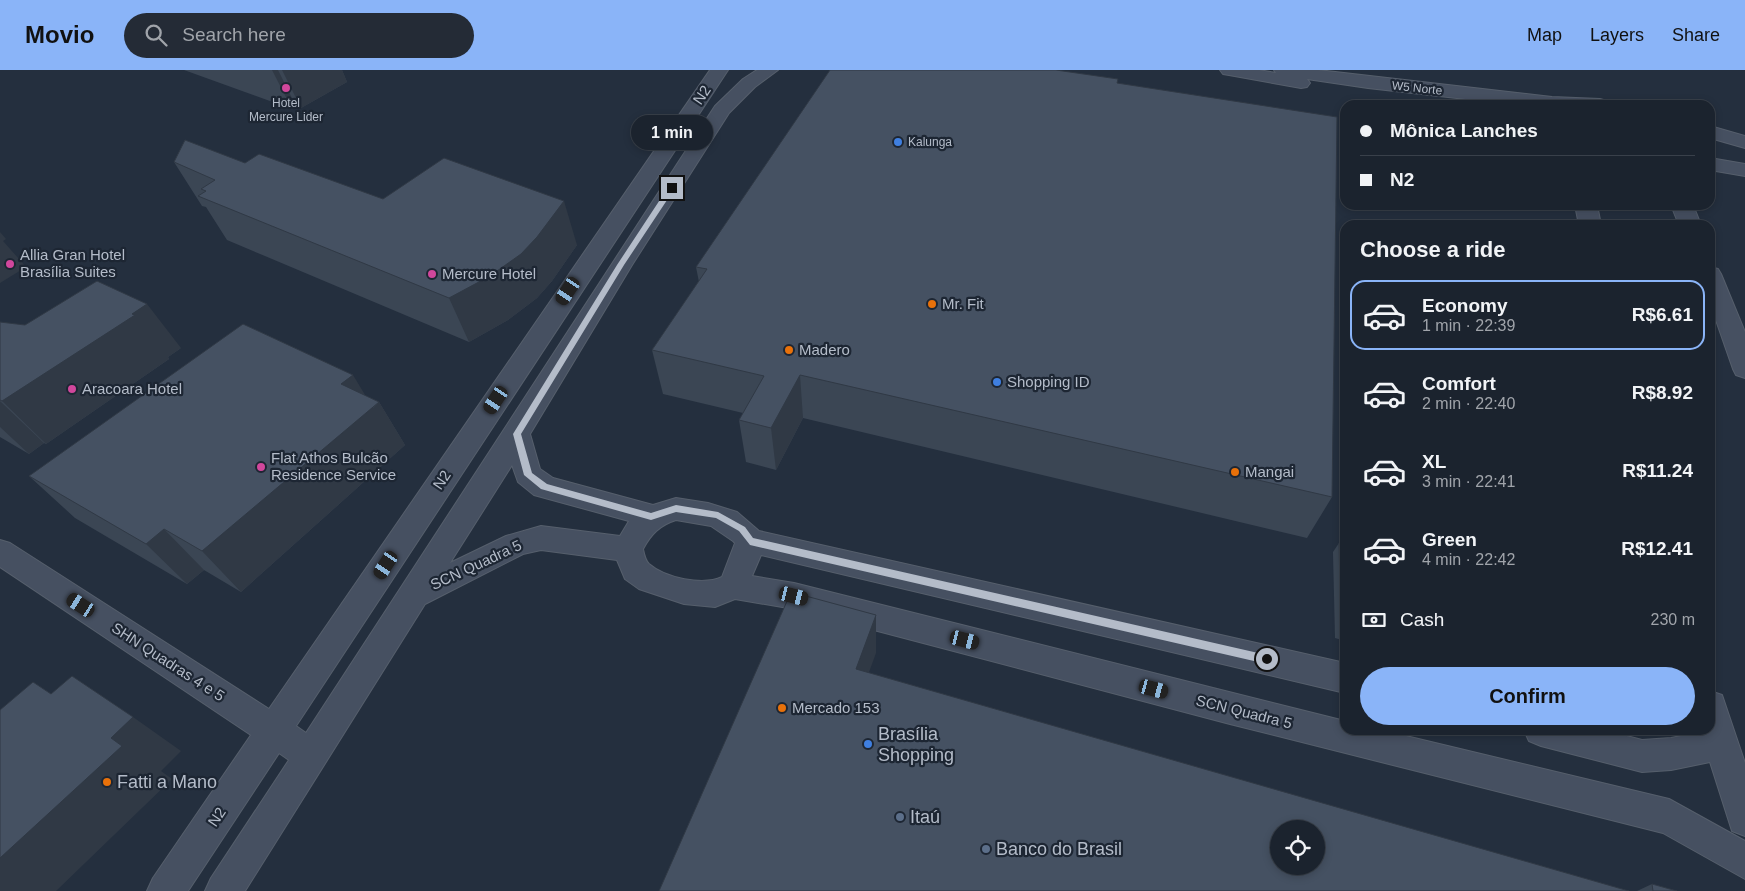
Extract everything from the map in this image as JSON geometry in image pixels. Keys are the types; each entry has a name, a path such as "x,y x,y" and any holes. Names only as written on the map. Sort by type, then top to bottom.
{"main road":[{"name":"N2","path":"166,891 275,732 589,260 719,70"},
{"name":"N2","path":"224,891 415,595 621,265 722,110 749,83 769,70"},
{"name":"W5 Norte","path":"1229,70 1384,100"},
{"name":"W5 Norte","path":"1283,70 1368,83 1516,100"},
{"path":"1715,133 1745,142"},
{"path":"1715,165 1745,170"},
{"path":"1715,286 1731,326 1745,369"},
{"path":"517,434 528,475 544,487 651,516 676,509 718,515 742,529 750,541 1340,677"},
{"path":"651,516 636,532 628,549 636,570 650,580 684,592 715,594 733,586 747,554 750,541"},
{"name":"SCN Quadra 5","path":"415,595 516,544 541,538 628,549"},
{"name":"SHN Quadras 4 e 5","path":"0,552 311,755"},
{"name":"SCN Quadra 5","path":"733,586 794,596 1230,709 1669,816 1745,861"},
{"path":"1715,725 1720,744 1739,787 1745,818"},
{"path":"1560,735 1642,756 1671,754 1720,744"}],"building":[{"path":"830,70 1056,70 1118,79 1117,83 1337,117 1332,497 800,375 771,428 739,420 764,376 652,350 707,269 696,267"},
{"path":"185,140 245,163 259,154 383,199 444,158 564,201 537,237 521,254 490,276 449,298 198,196 206,191 201,189 215,180 174,162"},
{"path":"97,281 147,304 132,314 135,315 2,401 0,400 0,322 25,325"},
{"path":"243,324 353,375 341,384 379,402 202,551 164,529 146,544 29,476"},
{"path":"1339,543 1340,543 1340,587"},
{"name":"Brasília Shopping","path":"791,592 876,615 856,669 1629,891 659,891"},
{"path":"72,676 133,717 111,738 122,746 0,858 0,710 33,682 51,694"},
{"path":"1652,884 1677,891 1653,891"}],"place":[{"name":"Hotel Mercure Lider","path":"286,88"},
{"name":"Kalunga","path":"898,142"},
{"name":"Allia Gran Hotel Brasília Suites","path":"10,264"},
{"name":"Mercure Hotel","path":"432,274"},
{"name":"Mr. Fit","path":"932,304"},
{"name":"Madero","path":"789,350"},
{"name":"Shopping ID","path":"997,382"},
{"name":"Aracoara Hotel","path":"72,389"},
{"name":"Flat Athos Bulcão Residence Service","path":"261,467"},
{"name":"Mangai","path":"1235,472"},
{"name":"Mercado 153","path":"782,708"},
{"name":"Brasília Shopping","path":"868,744"},
{"name":"Fatti a Mano","path":"107,782"},
{"name":"Itaú","path":"900,817"},
{"name":"Banco do Brasil","path":"986,849"}],"route":[{"path":"672,188 621,265 517,434 528,475 544,487 651,516 676,509 718,515 742,529 750,541 832,558 1267,659"}]}
